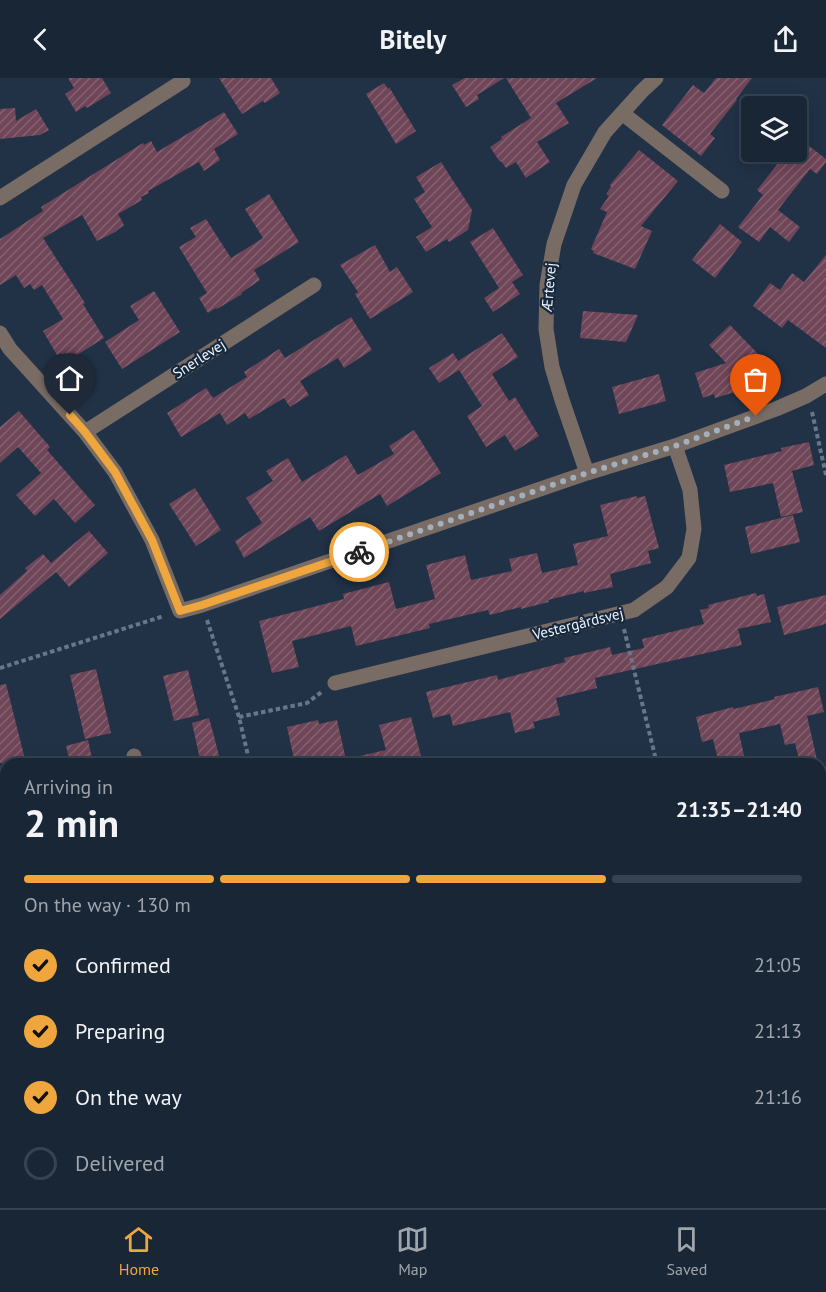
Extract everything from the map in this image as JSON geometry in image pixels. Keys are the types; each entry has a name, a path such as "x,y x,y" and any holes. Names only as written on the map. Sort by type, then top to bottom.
{"street":[{"name":"Ærtevej","path":"587,473 552,367 546,329 547,285 554,244 574,185 605,132 656,78"},
{"path":"0,198 183,81"},
{"path":"622,113 722,191"},
{"name":"Snerlevej","path":"85,432 314,285"},
{"path":"0,333 10,349 85,432 115,472 152,540 180,611 587,473 675,446 807,396 826,384"},
{"name":"Vestergårdsvej","path":"335,683 634,610 667,587 689,558 694,529 690,490 675,446"}],"path":[{"path":"807,396 826,475"},
{"path":"202,605 239,717 249,758"},
{"path":"0,668 180,611"},
{"path":"621,613 656,758"},
{"path":"239,717 307,703 335,683"}],"building":[{"path":"68,78 102,78 111,93 76,112 65,94 74,88"},
{"path":"219,78 271,78 280,93 242,114"},
{"path":"465,78 504,78 477,95 479,99 466,107 452,85"},
{"path":"506,78 597,78 556,103 569,123 537,142 550,162 526,178 516,162 506,168 490,147 502,139 501,137 531,118"},
{"path":"716,78 752,78 710,134 715,138 701,156 662,125 693,85 704,93"},
{"path":"384,83 388,89 389,87 416,131 396,144 366,94"},
{"path":"15,108 16,121 36,109 49,130 40,135 0,139 0,109"},
{"path":"224,112 238,134 214,149 220,160 204,171 199,162 148,191 149,193 141,197 142,200 118,214 124,225 97,241 82,215 43,238 85,303 83,304 104,338 66,362 61,353 57,355 43,331 63,319 42,285 34,290 30,284 24,288 16,275 0,285 0,239 43,211 41,207 143,143 144,145 151,141 157,152"},
{"path":"807,144 826,159 817,174 810,169 778,210 800,227 789,242 770,227 759,242 738,227 763,195 757,190 779,162 807,162"},
{"path":"639,150 678,181 641,226 652,231 635,269 593,253 591,249 607,212 600,209 609,196 606,194 610,185"},
{"path":"441,162 472,210 468,230 449,242 447,239 426,252 416,237 432,227 414,199 425,192 416,177"},
{"path":"269,194 299,242 254,270 260,280 242,294 208,313 199,298 207,293 179,247 196,237 190,228 206,219 231,258 263,238 245,209"},
{"path":"720,224 742,242 715,278 692,260"},
{"path":"493,228 523,275 512,282 520,294 493,312 484,298 499,288 470,242"},
{"path":"375,245 390,272 397,267 413,292 370,319 355,294 358,292 340,265"},
{"path":"826,255 826,348 788,320 782,328 753,306 770,283 780,290 792,273 804,282"},
{"path":"154,291 180,332 122,369 105,342 139,320 130,306"},
{"path":"583,311 638,315 626,342 580,338"},
{"path":"351,317 372,350 344,368 338,358 300,381 309,395 290,407 284,398 249,419 245,413 227,425 220,413 181,437 167,413 206,388 213,398 247,377 244,372 279,349 285,358"},
{"path":"730,325 765,361 735,392 715,398 714,394 703,398 695,373 726,363 709,345"},
{"path":"502,333 518,357 492,374 509,401 515,397 539,436 515,451 505,435 486,447 467,416 482,406 459,370 439,383 429,368 453,353 458,361"},
{"path":"659,374 666,401 619,414 612,387"},
{"path":"19,411 50,447 47,450 95,505 75,523 54,499 35,516 16,495 41,473 18,447 0,463 0,427"},
{"path":"414,430 441,473 387,506 380,494 319,531 310,517 244,558 235,541 262,523 246,498 273,481 266,471 288,458 302,482 346,455 358,475 394,454 389,446"},
{"path":"809,442 814,465 792,471 803,512 781,517 773,483 730,492 724,465"},
{"path":"195,488 221,530 196,546 169,504"},
{"path":"637,496 637,498 645,496 659,548 648,551 651,563 610,574 613,587 584,593 584,591 548,600 549,602 490,615 488,610 429,624 430,628 356,646 351,626 292,641 299,667 272,673 259,621 344,599 343,594 389,582 396,609 435,599 426,565 465,555 471,580 512,571 509,559 537,553 542,573 578,565 573,544 608,536 600,505"},
{"path":"793,515 800,542 751,554 745,527"},
{"path":"89,531 108,553 69,587 56,572 0,619 0,595 27,571 25,568 43,554 51,563"},
{"path":"756,593 757,596 764,594 771,622 738,629 742,645 595,678 597,688 556,698 560,715 533,722 535,728 515,733 510,712 453,726 450,714 433,718 426,692 497,675 498,680 565,662 564,658 610,647 612,655 644,648 642,639 704,624 700,610 709,608 708,605"},
{"path":"826,595 826,624 784,635 777,607"},
{"path":"96,669 111,733 85,739 70,675"},
{"path":"188,670 199,715 174,721 163,676"},
{"path":"6,684 25,758 0,758 0,685"},
{"path":"818,687 824,712 807,716 817,758 799,758 795,743 785,745 780,724 739,733 745,758 718,758 713,739 702,742 696,717 775,699 774,697"},
{"path":"411,717 421,758 355,758 386,750 379,725"},
{"path":"209,718 219,758 200,758 192,723"},
{"path":"318,720 319,724 337,720 346,758 294,758 287,727"},
{"path":"88,740 92,758 69,758 66,746"}],"way so far":[{"path":"359,552 587,473 675,446 756,416"}],"route":[{"path":"70,415 115,472 152,540 180,611 359,552"}]}
